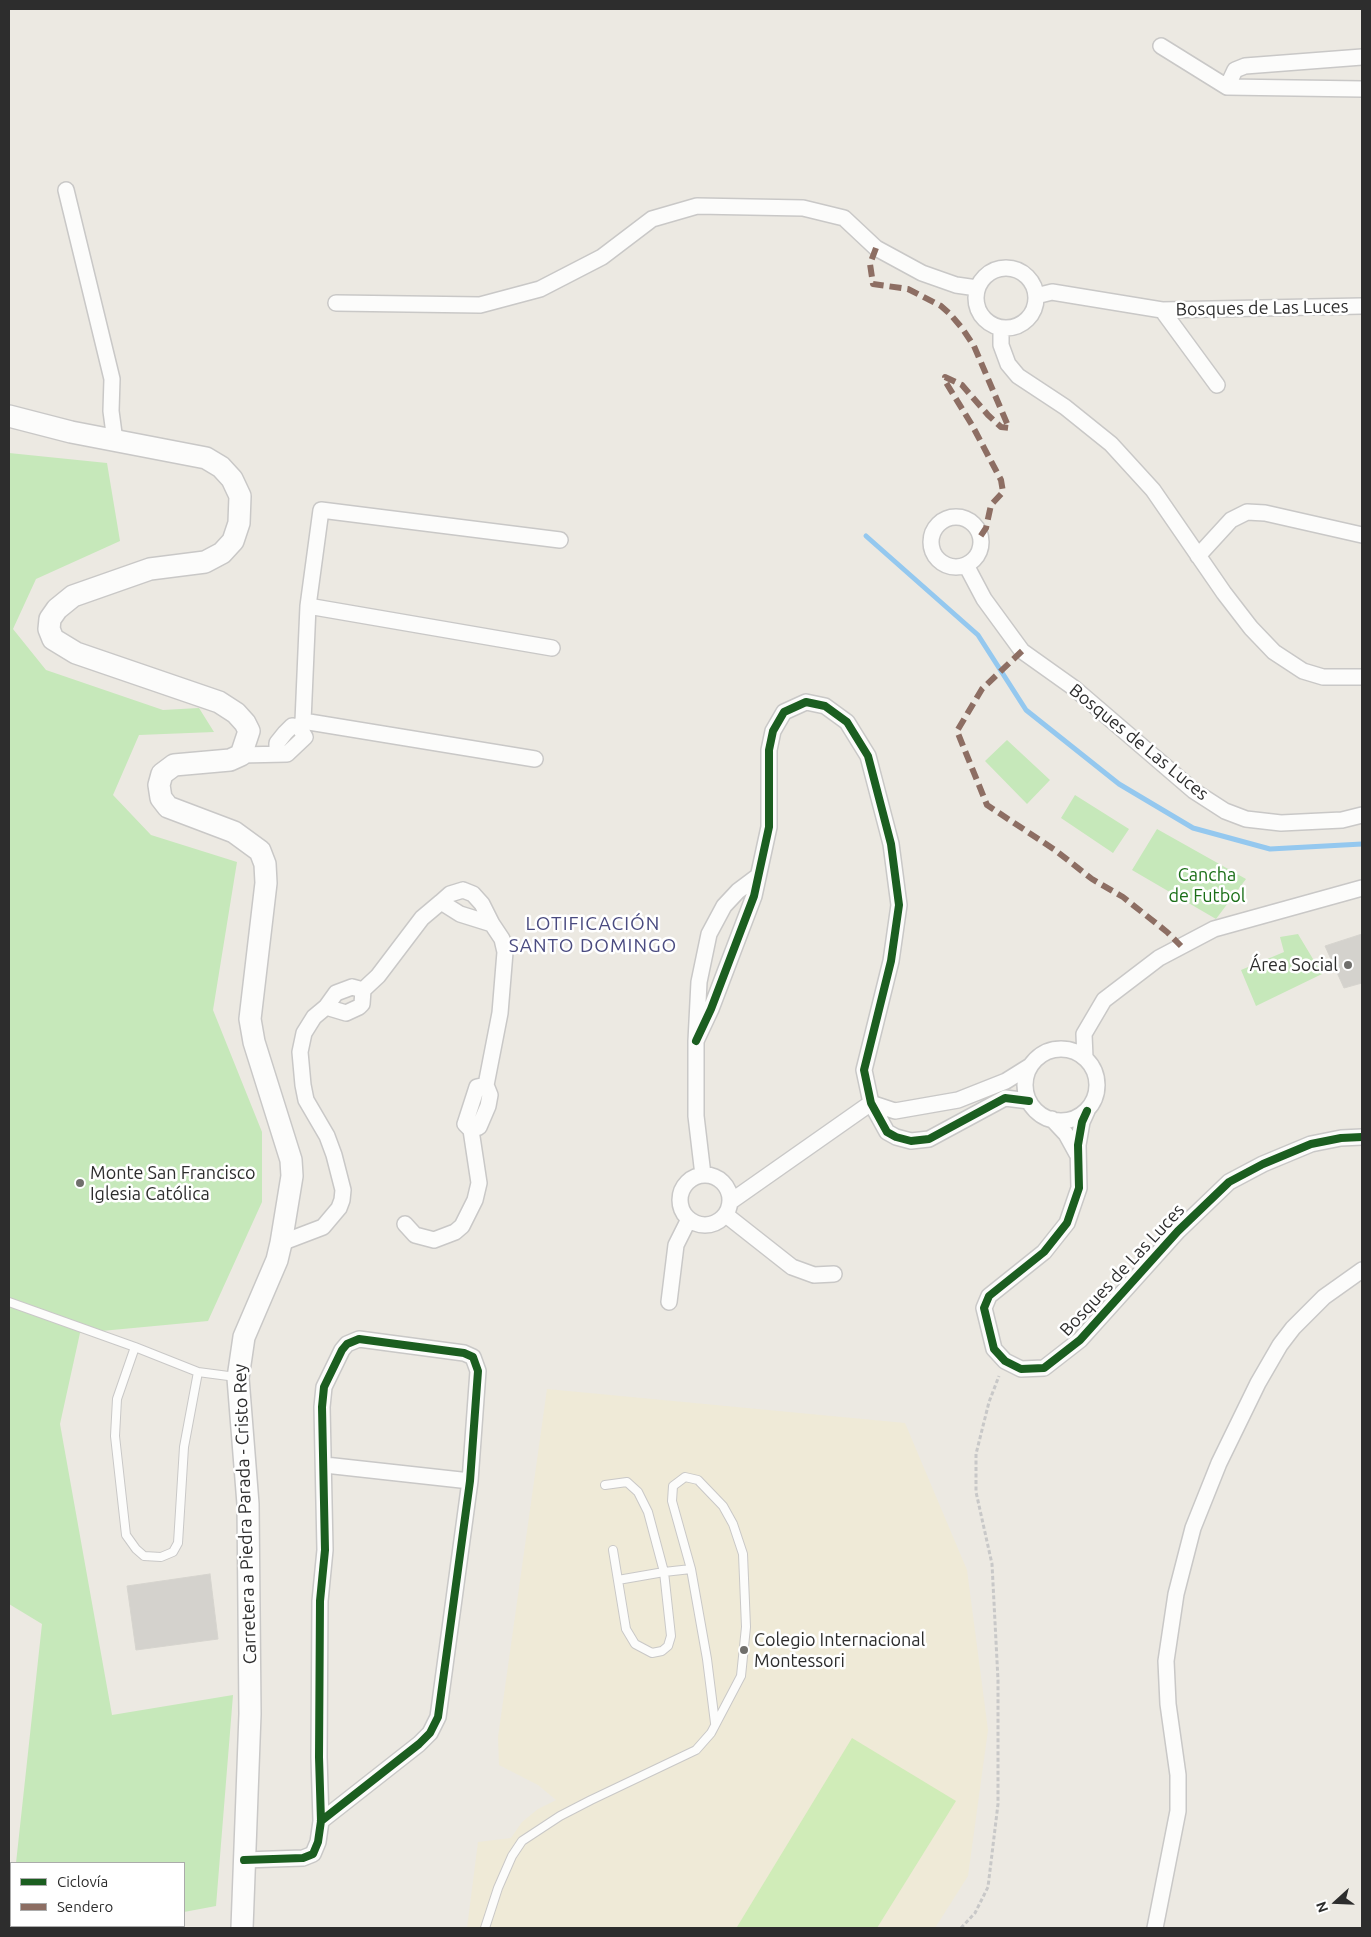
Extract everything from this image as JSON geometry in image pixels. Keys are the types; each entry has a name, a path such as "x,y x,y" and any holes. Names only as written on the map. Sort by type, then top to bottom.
{"main road":[{"path":"9,416 206,458 221,467 232,479 240,496 239,523 233,541 222,552 205,562 150,570 73,596 57,609 50,619 49,629 53,639 76,653 219,702 236,713 249,731 241,755"},
{"name":"Carretera a Piedra Parada - Cristo Rey","path":"241,755 230,760 174,765 162,774 159,785 161,798 168,807 234,832 260,851 266,864 266,883 250,1019 254,1042 291,1160 292,1176 277,1260 244,1337 238,1378 238,1399 248,1504 250,1714 242,1928"}],"street":[{"path":"1161,46 1227,87 1362,90"},
{"path":"1227,87 1235,70 1245,66 1362,58"},
{"path":"66,190 112,379 111,411 116,440"},
{"path":"336,303 480,305 540,289 602,257 652,219 697,206 803,208 844,218 876,248 922,273 956,285 977,288"},
{"path":"1009,268 1016,269 1029,279 1036,296 1035,307 1028,318 1011,328 1001,328 987,322 977,307 977,288 982,279 992,271 1009,268"},
{"name":"Bosques de Las Luces","path":"1036,296 1052,292 1162,310 1362,306"},
{"name":"Bosques de Las Luces","path":"1162,310 1216,385"},
{"path":"1001,328 1001,345 1008,364 1018,376 1065,407 1111,444 1153,490 1250,628 1274,652 1303,671 1323,677 1362,677"},
{"path":"301,724 308,606 321,510 560,540"},
{"path":"1198,556 1231,520 1247,512 1265,513 1362,535"},
{"name":"Bosques de Las Luces","path":"966,565 984,599 1022,651 1074,688 1194,791 1218,806 1246,819 1281,823 1342,820 1362,815"},
{"path":"308,606 552,648"},
{"path":"696,1041 712,1009 754,896 769,827 769,750 773,731 784,712 806,702 826,706 848,722 868,756 891,844 899,905 892,961 864,1070 871,1103 887,1132 896,1137 911,1141 929,1139 944,1133 1005,1098 1029,1101"},
{"path":"241,755 277,753 277,743 285,733 292,726 301,724 536,759"},
{"path":"702,1176 696,1116 696,1041 700,982 709,934 724,906 738,891 758,876"},
{"path":"1085,1058 1083,1042 1087,1027 1104,1000 1159,958 1214,929 1362,888"},
{"path":"326,1007 341,1012 350,1012 362,1004 363,990 383,970 422,918 450,894 463,890 473,894 482,904 502,939 505,952 500,1013 486,1085 490,1095 488,1106 479,1127 471,1130 479,1183 475,1200 462,1226 455,1232 434,1240 414,1235 405,1224"},
{"path":"441,902 460,914 492,924"},
{"path":"281,1243 323,1227 339,1208 342,1200 343,1190 334,1155 327,1136 306,1100 300,1052 304,1033 314,1017 326,1007 332,996 345,988 352,987 363,990"},
{"path":"1058,1048 1087,1027"},
{"path":"1005,1361 994,1349 984,1308 989,1296 1044,1252 1067,1223 1079,1188 1079,1158 1079,1133 1087,1111 1097,1093 1098,1083 1095,1071 1085,1058 1070,1049 1058,1048 1047,1051 1037,1057 1030,1066 1026,1077 1025,1089 1029,1101 1036,1111 1052,1120 1066,1134 1079,1158"},
{"path":"871,1103 895,1111 958,1100 1006,1081 1030,1066"},
{"path":"728,1209 730,1195 722,1182 716,1178 702,1176 688,1182 681,1196 681,1205 689,1219 704,1226 720,1221 728,1209 871,1103"},
{"path":"1052,1120 1068,1121 1087,1111"},
{"name":"Bosques de Las Luces","path":"1005,1361 1021,1369 1044,1368 1080,1340 1178,1231 1228,1182 1262,1164 1311,1144 1341,1138 1362,1137"},
{"path":"728,1209 792,1267 814,1275 834,1274"},
{"path":"669,1302 676,1245 689,1219"},
{"path":"1155,1928 1178,1811 1178,1775 1168,1704 1166,1661 1176,1594 1193,1528 1219,1464 1258,1383 1280,1345 1293,1328 1324,1297 1362,1270"},
{"path":"244,1860 304,1858 312,1854 318,1842 321,1821 318,1678 320,1601 326,1550 322,1407 324,1387 333,1365 347,1344 359,1339 464,1353 473,1357 478,1371 470,1481 438,1717 430,1733 419,1744 321,1821"},
{"path":"324,1466 470,1481"}],"lane":[{"path":"9,1302 135,1347 198,1372 238,1378"},
{"path":"135,1347 117,1399 115,1436 126,1534 136,1549 144,1556 161,1557 173,1552 178,1543 184,1447 198,1372"},
{"path":"485,1928 498,1888 512,1856 522,1841 560,1816 696,1750 711,1733 740,1676 746,1627 743,1554 733,1524 723,1506 698,1480 685,1477 674,1486 672,1501 691,1569 707,1659 715,1723"},
{"path":"605,1485 627,1482 638,1492 648,1512 664,1572 672,1636 668,1646 662,1651 652,1653 643,1650 630,1636 624,1622 613,1550"},
{"path":"618,1580 691,1569"}],"path":[{"path":"961,1928 975,1913 988,1887 998,1804 998,1680 992,1564 976,1492 976,1454 989,1402 1005,1361"}],"shaded area":[{"name":"Colegio Internacional Montessori","path":"547,1389 905,1423 967,1570 988,1730 968,1876 935,1928 467,1928 478,1842 511,1838 522,1822 538,1809 556,1800 538,1785 499,1765 498,1737"}],"green space":[{"path":"9,453 107,463 120,541 36,579 13,629 46,670 163,710 199,708 214,732 139,735 113,795 151,835 237,862 213,1010 262,1132 262,1202 208,1321 80,1333 60,1424 112,1715 233,1695 216,1906 185,1912 185,1862 16,1862 42,1624 9,1604"},
{"path":"1007,740 1050,780 1027,804 985,761"},
{"path":"1075,795 1129,829 1113,853 1061,818"},
{"name":"Cancha de Futbol","path":"1157,829 1246,879 1216,919 1132,870"},
{"path":"1298,934 1322,974 1256,1006 1241,970 1284,952 1280,937"},
{"path":"852,1738 956,1801 877,1928 737,1927"}],"building":[{"name":"Área Social","path":"1362,934 1362,983 1344,988 1325,946"},
{"path":"210,1574 218,1639 136,1650 127,1586"}],"waterway":[{"path":"866,536 978,635 1026,710 1119,784 1193,828 1270,849 1362,844"}],"marked path":[{"path":"876,248 870,264 873,284 908,289 941,306 950,314 974,346 1009,428 1001,427 962,385 945,377 945,381 972,425 1001,480 1003,492 991,505 986,528 980,537"},
{"path":"1022,651 982,689 957,731 987,805 1055,850 1092,879 1123,897 1167,932 1181,946"}],"cycle path":[{"path":"696,1041 711,1009 754,896 769,827 769,750 773,731 784,712 806,702 825,706 847,722 868,756 891,844 899,905 891,961 864,1070 871,1103 887,1132 896,1137 911,1141 929,1139 1005,1098 1029,1101"},
{"path":"1087,1111 1082,1122 1078,1145 1079,1188 1067,1223 1044,1252 989,1296 984,1308 994,1349 1005,1361 1021,1369 1044,1368 1080,1340 1178,1231 1229,1182 1263,1164 1311,1144 1341,1138 1362,1137"},
{"path":"244,1860 303,1858 313,1854 318,1842 321,1821 319,1757 320,1601 325,1550 322,1407 324,1387 342,1350 347,1344 359,1339 464,1353 473,1357 478,1371 470,1481 438,1717 430,1733 419,1744 321,1821"}],"place":[{"name":"Área Social","path":"1348,965"},
{"name":"Monte San Francisco Iglesia Católica","path":"80,1183"},
{"name":"Colegio Internacional Montessori","path":"744,1650"}],"district":[{"name":"LOTIFICACIÓN SANTO DOMINGO","path":"593,935"}]}
